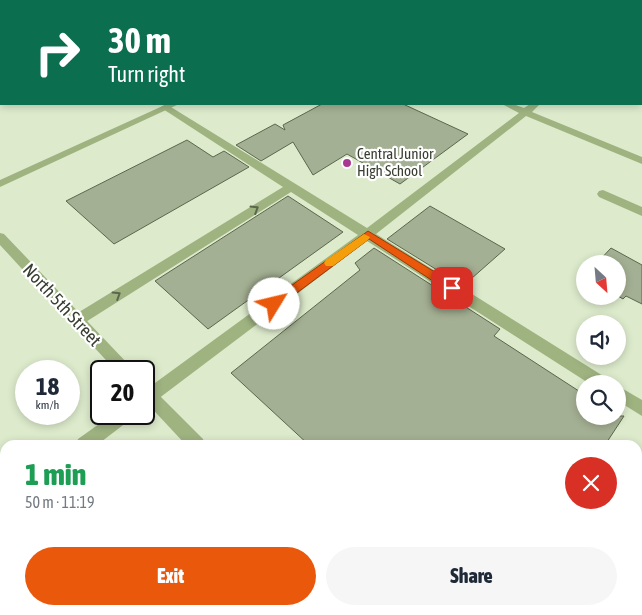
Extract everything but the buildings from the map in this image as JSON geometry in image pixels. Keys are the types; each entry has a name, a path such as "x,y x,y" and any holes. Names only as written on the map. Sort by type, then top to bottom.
{"street":[{"path":"508,105 642,160"},
{"path":"155,388 368,234 535,105"},
{"path":"0,184 170,106 589,375"},
{"path":"76,321 292,186"},
{"path":"603,194 642,212"},
{"name":"North 5th Street","path":"0,237 114,360"},
{"path":"626,398 642,409"},
{"path":"155,404 192,440"},
{"path":"91,440 110,425"}],"slow traffic":[{"path":"330,263 364,237"}],"place":[{"name":"Central Junior High School","path":"347,163"}],"route":[{"path":"274,304 368,234 452,288"}]}
